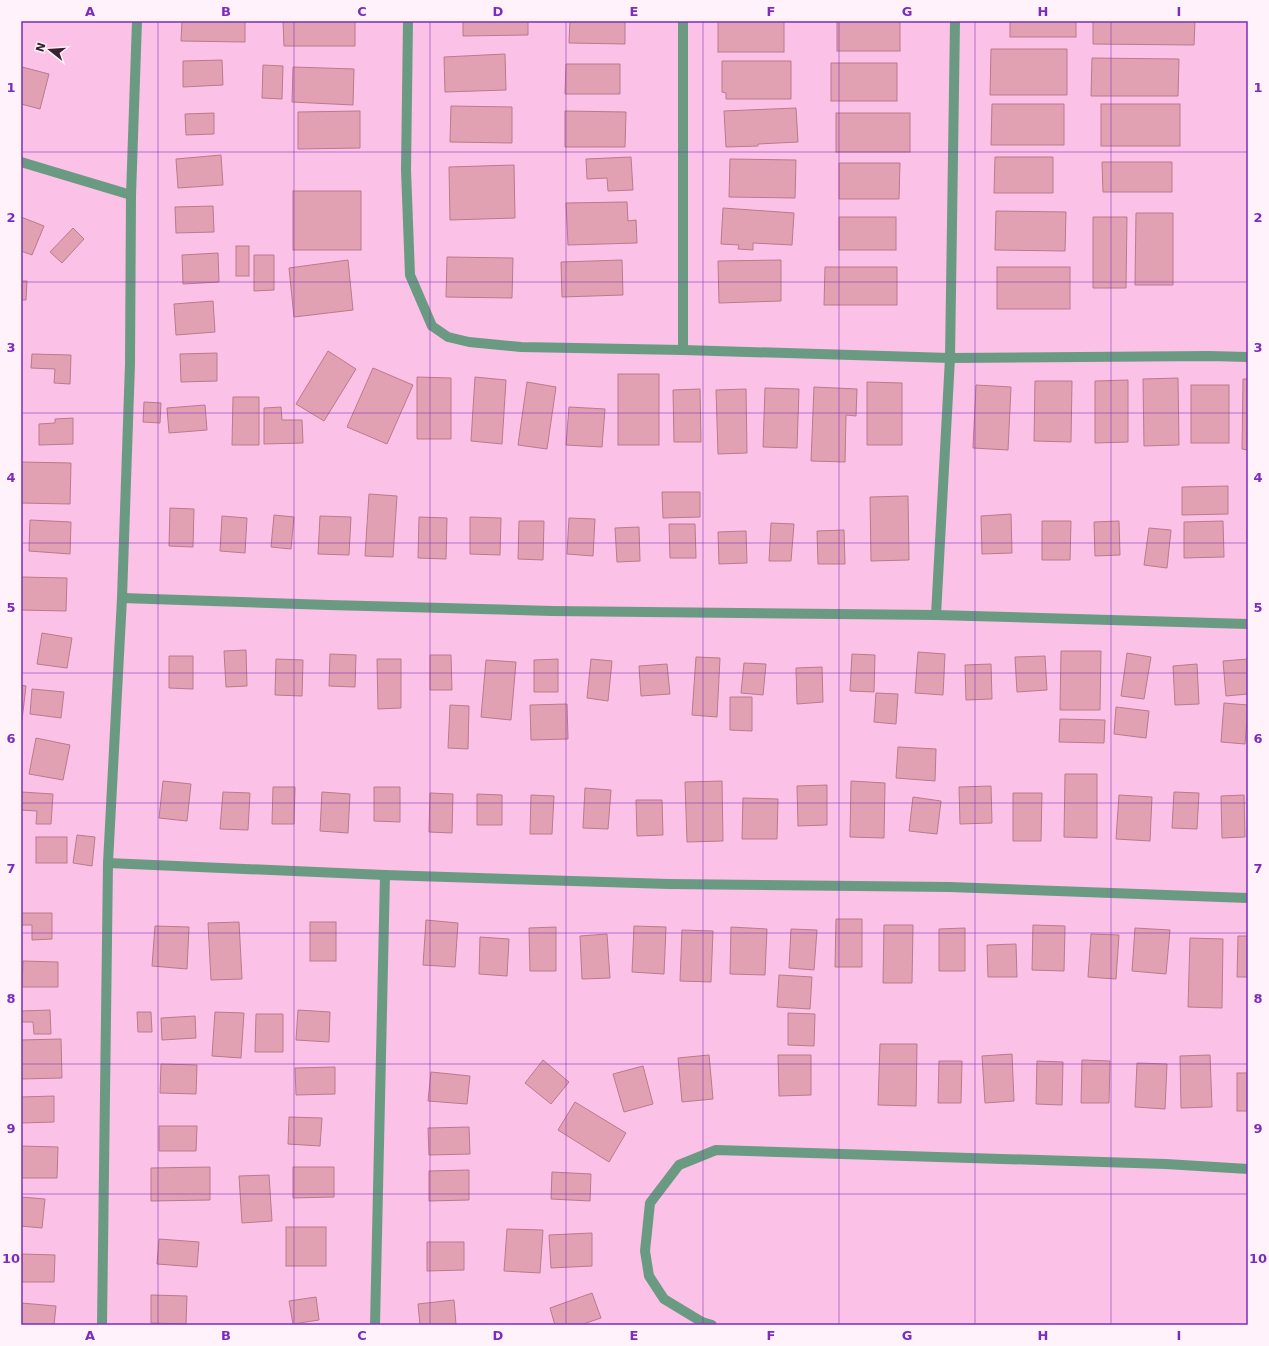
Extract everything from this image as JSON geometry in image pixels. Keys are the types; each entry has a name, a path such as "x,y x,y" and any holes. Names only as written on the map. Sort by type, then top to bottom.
{"street":[{"path":"102,1325 108,863 122,598 130,364 131,195 137,21"},
{"path":"408,21 406,170 410,275 432,326 448,337 469,342 520,347 950,358 1248,357"},
{"path":"683,21 683,350"},
{"path":"936,615 950,358 955,21"},
{"path":"21,162 131,195"},
{"path":"122,598 329,606 552,611 936,615 1248,624"},
{"path":"108,863 385,875 669,884 950,886 1248,898"},
{"path":"375,1325 385,875"},
{"path":"712,1325 702,1322 664,1299 649,1276 645,1251 650,1203 679,1165 716,1150 1248,1168"}],"building":[{"path":"182,21 245,21 245,42 181,41"},
{"path":"283,21 355,21 355,46 284,46"},
{"path":"463,21 528,21 528,35 463,36"},
{"path":"570,21 625,21 625,44 569,43"},
{"path":"718,21 784,21 784,52 718,52"},
{"path":"837,21 900,21 900,51 837,51"},
{"path":"1010,21 1076,21 1076,37 1010,37"},
{"path":"1093,21 1195,21 1194,45 1093,44"},
{"path":"991,49 1067,49 1067,95 990,95"},
{"path":"505,54 506,90 445,92 444,57"},
{"path":"1092,58 1179,59 1178,96 1091,96"},
{"path":"222,60 223,85 183,87 183,61"},
{"path":"722,61 791,61 791,99 726,99 726,93 722,92"},
{"path":"831,63 897,63 897,101 831,101"},
{"path":"566,64 620,64 620,94 565,94"},
{"path":"263,65 283,66 282,99 262,98"},
{"path":"22,67 49,74 40,109 21,104"},
{"path":"293,67 354,69 353,105 292,102"},
{"path":"992,104 1064,104 1064,145 991,145"},
{"path":"1101,104 1180,104 1180,146 1101,146"},
{"path":"451,106 512,107 512,143 450,142"},
{"path":"796,108 798,142 758,144 758,146 726,147 724,111"},
{"path":"360,111 360,148 298,149 298,112"},
{"path":"565,111 626,112 625,147 565,147"},
{"path":"214,113 214,134 186,135 185,114"},
{"path":"836,113 910,113 910,152 836,152"},
{"path":"221,155 223,185 178,188 176,159"},
{"path":"631,157 633,190 608,191 607,178 587,179 586,159"},
{"path":"995,157 1053,157 1053,193 994,193"},
{"path":"730,159 796,160 795,198 729,197"},
{"path":"1102,162 1172,162 1172,192 1103,192"},
{"path":"839,163 900,163 899,199 839,199"},
{"path":"514,165 515,218 450,220 449,167"},
{"path":"293,191 361,191 361,250 293,250"},
{"path":"627,202 628,221 636,220 637,243 568,245 566,203"},
{"path":"213,206 214,232 176,233 175,207"},
{"path":"723,208 794,213 792,245 753,243 753,250 738,249 739,245 721,244"},
{"path":"996,211 1066,212 1065,251 995,250"},
{"path":"1136,213 1173,213 1173,285 1135,285"},
{"path":"21,217 44,226 32,255 21,251"},
{"path":"839,217 896,217 896,250 839,250"},
{"path":"1093,217 1127,217 1126,288 1093,288"},
{"path":"73,228 84,239 62,263 50,252"},
{"path":"236,246 249,246 249,276 236,276"},
{"path":"218,253 219,282 183,284 182,255"},
{"path":"254,255 274,255 274,290 254,291"},
{"path":"447,257 513,258 512,298 446,297"},
{"path":"348,260 353,310 294,317 289,268"},
{"path":"622,260 623,295 562,297 561,262"},
{"path":"781,260 781,301 719,303 718,261"},
{"path":"825,267 897,267 897,305 824,305"},
{"path":"997,267 1070,267 1070,309 997,309"},
{"path":"21,281 27,281 26,300 21,300"},
{"path":"213,301 215,332 176,335 174,304"},
{"path":"328,351 356,369 324,421 296,404"},
{"path":"217,353 217,381 181,382 180,354"},
{"path":"32,354 71,355 70,384 54,383 55,369 31,368"},
{"path":"373,368 413,385 387,444 347,427"},
{"path":"618,374 659,374 659,445 618,445"},
{"path":"417,377 451,378 451,439 417,439"},
{"path":"475,377 506,380 502,444 471,441"},
{"path":"1178,378 1179,445 1144,446 1143,379"},
{"path":"1243,379 1248,379 1248,450 1242,449"},
{"path":"1128,380 1128,442 1095,443 1095,381"},
{"path":"1035,381 1072,381 1071,442 1034,441"},
{"path":"527,382 556,387 547,449 518,445"},
{"path":"867,382 902,383 902,445 867,445"},
{"path":"976,385 1011,387 1008,450 973,448"},
{"path":"1191,385 1229,385 1229,443 1191,443"},
{"path":"814,387 857,389 856,416 846,415 845,462 811,461"},
{"path":"765,388 799,389 797,448 763,447"},
{"path":"700,389 701,442 674,442 673,390"},
{"path":"746,389 747,453 718,454 716,390"},
{"path":"233,397 259,397 259,445 232,445"},
{"path":"144,402 161,403 160,423 143,422"},
{"path":"205,405 207,430 169,433 167,408"},
{"path":"281,407 282,420 302,420 303,443 264,444 264,408"},
{"path":"569,407 605,409 602,447 566,445"},
{"path":"73,418 73,444 39,445 39,424 55,423 55,419"},
{"path":"21,462 71,463 70,504 21,503"},
{"path":"1228,486 1228,514 1182,515 1182,487"},
{"path":"662,492 700,492 700,517 663,518"},
{"path":"369,494 397,496 393,557 365,556"},
{"path":"908,496 909,560 871,561 870,497"},
{"path":"170,508 194,509 193,547 169,546"},
{"path":"1011,514 1012,553 982,554 981,516"},
{"path":"274,515 294,517 291,549 271,547"},
{"path":"222,516 247,518 245,553 220,551"},
{"path":"320,516 351,517 349,555 318,554"},
{"path":"419,517 447,518 446,559 418,558"},
{"path":"470,517 501,518 500,555 470,554"},
{"path":"569,518 595,519 593,556 567,554"},
{"path":"30,520 71,522 70,554 29,551"},
{"path":"519,521 544,521 543,560 518,559"},
{"path":"1042,521 1071,521 1070,560 1042,560"},
{"path":"1119,521 1120,555 1095,556 1094,522"},
{"path":"1223,521 1224,557 1184,558 1184,522"},
{"path":"771,523 794,524 791,561 769,561"},
{"path":"669,524 695,524 696,558 670,558"},
{"path":"639,527 640,561 617,562 615,528"},
{"path":"1149,528 1171,530 1167,568 1144,565"},
{"path":"844,530 845,564 818,564 817,531"},
{"path":"1247,530 1248,530 1248,568"},
{"path":"746,531 747,563 719,564 718,532"},
{"path":"21,577 67,578 66,611 21,610"},
{"path":"42,633 72,638 67,668 37,664"},
{"path":"246,650 247,686 226,687 224,651"},
{"path":"1061,651 1101,651 1100,710 1060,710"},
{"path":"918,652 945,654 943,695 915,693"},
{"path":"1127,653 1151,657 1144,699 1121,696"},
{"path":"330,654 356,655 355,687 329,686"},
{"path":"852,654 875,655 874,692 850,691"},
{"path":"430,655 451,655 452,690 430,690"},
{"path":"169,656 193,656 193,689 169,688"},
{"path":"1045,656 1047,690 1017,692 1015,657"},
{"path":"696,657 720,658 717,717 692,715"},
{"path":"276,659 303,660 302,696 275,695"},
{"path":"377,659 401,659 401,708 378,709"},
{"path":"558,659 558,692 534,692 534,660"},
{"path":"591,659 612,661 608,701 587,698"},
{"path":"1248,659 1248,694 1226,696 1223,661"},
{"path":"486,660 516,662 511,720 481,717"},
{"path":"744,663 766,664 763,695 741,693"},
{"path":"667,664 670,694 641,696 639,666"},
{"path":"991,664 992,699 966,700 965,665"},
{"path":"1197,664 1199,704 1175,705 1173,666"},
{"path":"822,667 823,702 797,704 796,668"},
{"path":"21,685 26,686 22,720 21,720"},
{"path":"32,689 64,692 61,718 30,714"},
{"path":"876,693 898,694 896,724 874,722"},
{"path":"730,697 752,697 752,731 730,730"},
{"path":"1224,703 1248,705 1245,744 1221,742"},
{"path":"567,704 568,739 531,740 530,705"},
{"path":"450,705 469,706 468,749 448,748"},
{"path":"1116,707 1149,711 1146,738 1114,734"},
{"path":"1060,719 1105,720 1104,743 1059,742"},
{"path":"36,738 70,745 63,780 29,774"},
{"path":"898,747 936,749 935,781 896,778"},
{"path":"1065,774 1097,774 1097,838 1064,837"},
{"path":"163,781 191,784 187,821 159,818"},
{"path":"722,781 723,841 687,842 685,782"},
{"path":"851,781 885,783 884,838 850,837"},
{"path":"827,785 827,825 798,826 797,786"},
{"path":"991,786 992,823 960,824 959,787"},
{"path":"273,787 295,787 294,824 272,824"},
{"path":"374,787 400,787 400,822 374,821"},
{"path":"585,788 611,790 608,829 583,828"},
{"path":"22,792 53,794 51,824 36,824 37,811 21,810"},
{"path":"223,792 250,793 248,830 220,829"},
{"path":"322,792 350,794 348,833 320,831"},
{"path":"1174,792 1199,793 1197,829 1172,828"},
{"path":"430,793 453,794 452,833 429,832"},
{"path":"1013,793 1042,793 1041,841 1013,841"},
{"path":"477,794 502,795 502,825 477,825"},
{"path":"531,795 554,796 552,834 530,834"},
{"path":"1119,795 1152,797 1150,841 1116,839"},
{"path":"1244,795 1245,837 1222,838 1221,796"},
{"path":"913,797 941,801 937,834 909,831"},
{"path":"743,798 778,799 777,839 742,839"},
{"path":"636,800 662,800 663,835 637,836"},
{"path":"77,835 95,837 92,866 73,863"},
{"path":"36,837 67,837 67,863 36,863"},
{"path":"21,913 52,913 52,939 32,940 32,925 21,925"},
{"path":"836,919 862,919 862,967 835,967"},
{"path":"426,920 458,923 455,967 423,965"},
{"path":"239,922 242,979 211,980 208,923"},
{"path":"310,922 336,922 336,961 310,961"},
{"path":"884,925 913,925 912,983 883,983"},
{"path":"1033,925 1065,926 1064,971 1032,970"},
{"path":"155,926 189,927 187,969 152,966"},
{"path":"634,926 666,927 664,974 632,972"},
{"path":"556,927 556,971 530,971 529,928"},
{"path":"731,927 767,929 765,975 730,974"},
{"path":"965,928 965,971 939,971 939,929"},
{"path":"1135,928 1170,930 1166,974 1132,971"},
{"path":"791,929 817,930 814,970 789,968"},
{"path":"682,930 713,931 711,982 680,981"},
{"path":"607,934 610,978 582,979 580,936"},
{"path":"1091,934 1119,935 1116,979 1088,977"},
{"path":"1238,936 1248,936 1248,977 1237,977"},
{"path":"480,937 509,939 507,976 479,974"},
{"path":"1190,938 1223,939 1222,1008 1188,1007"},
{"path":"1016,944 1017,977 988,977 987,945"},
{"path":"23,961 58,962 58,987 22,987"},
{"path":"779,975 812,977 810,1009 777,1007"},
{"path":"50,1010 51,1034 34,1034 33,1022 21,1022 21,1011"},
{"path":"298,1010 330,1012 329,1042 296,1040"},
{"path":"137,1012 151,1012 152,1032 138,1032"},
{"path":"215,1012 244,1013 241,1058 212,1056"},
{"path":"788,1013 815,1014 814,1046 788,1045"},
{"path":"256,1014 283,1014 283,1052 255,1052"},
{"path":"195,1016 196,1038 162,1040 161,1018"},
{"path":"61,1039 62,1078 21,1079 21,1040"},
{"path":"880,1044 917,1044 916,1106 878,1105"},
{"path":"1012,1054 1014,1101 985,1103 982,1056"},
{"path":"709,1055 713,1099 682,1102 678,1058"},
{"path":"778,1055 811,1055 811,1095 779,1096"},
{"path":"1210,1055 1212,1107 1181,1108 1180,1056"},
{"path":"543,1060 569,1082 551,1104 525,1083"},
{"path":"1082,1060 1110,1061 1109,1103 1081,1103"},
{"path":"939,1061 962,1061 961,1103 938,1103"},
{"path":"1037,1061 1063,1062 1062,1105 1036,1104"},
{"path":"1137,1063 1167,1064 1165,1109 1135,1107"},
{"path":"161,1064 197,1065 196,1094 160,1093"},
{"path":"643,1066 653,1104 624,1112 613,1074"},
{"path":"335,1067 335,1094 296,1095 295,1068"},
{"path":"431,1072 470,1076 467,1104 428,1101"},
{"path":"1237,1073 1248,1073 1248,1111 1237,1111"},
{"path":"54,1096 54,1122 21,1123 21,1097"},
{"path":"575,1102 626,1133 609,1162 558,1130"},
{"path":"289,1117 322,1118 320,1146 288,1144"},
{"path":"159,1126 197,1126 196,1151 159,1151"},
{"path":"469,1127 470,1154 429,1155 428,1128"},
{"path":"21,1146 58,1147 57,1178 21,1178"},
{"path":"210,1167 210,1200 151,1201 151,1168"},
{"path":"293,1167 334,1167 334,1197 293,1198"},
{"path":"469,1170 469,1200 429,1201 429,1171"},
{"path":"552,1172 591,1174 590,1201 551,1199"},
{"path":"269,1175 272,1221 242,1223 239,1176"},
{"path":"21,1197 45,1199 42,1228 21,1226"},
{"path":"286,1227 326,1227 326,1266 286,1266"},
{"path":"507,1229 543,1230 540,1273 504,1271"},
{"path":"592,1233 592,1266 551,1268 549,1235"},
{"path":"159,1239 199,1242 197,1267 157,1264"},
{"path":"427,1242 464,1242 464,1270 427,1271"},
{"path":"22,1254 55,1255 54,1282 22,1282"},
{"path":"592,1293 601,1318 580,1325 555,1325 550,1308"},
{"path":"151,1295 187,1296 186,1324 151,1323"},
{"path":"316,1297 319,1320 293,1324 289,1301"},
{"path":"454,1300 456,1324 420,1325 418,1304"},
{"path":"21,1303 56,1306 54,1325 21,1325"}]}
